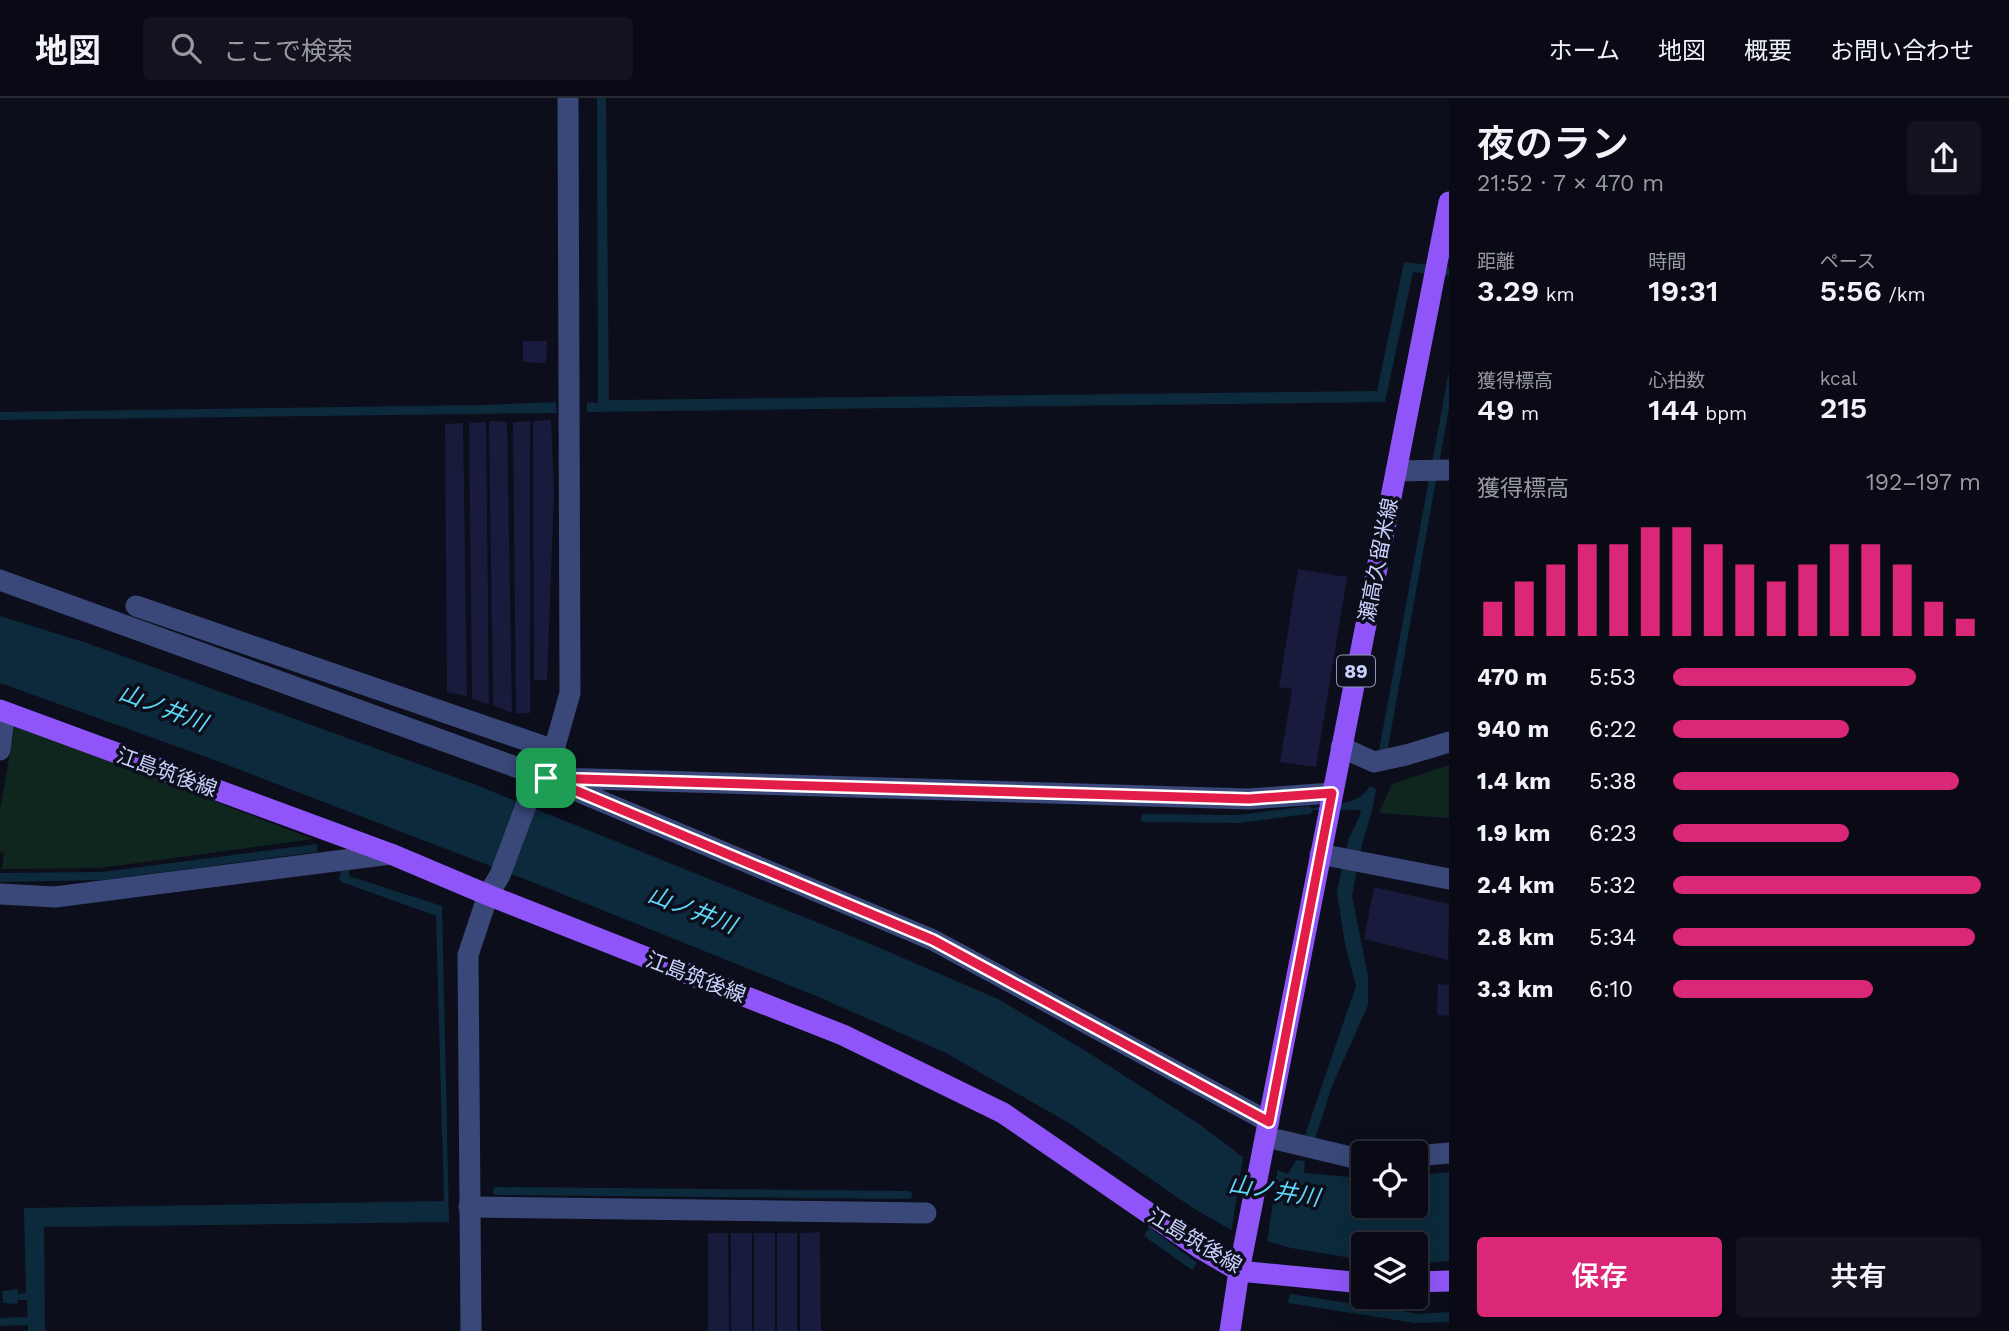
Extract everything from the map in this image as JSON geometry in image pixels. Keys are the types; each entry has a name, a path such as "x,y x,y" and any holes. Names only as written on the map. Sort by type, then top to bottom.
{"main road":[{"name":"瀬高久留米線","path":"1230,1331 1239,1271 1271,1134 1320,854 1449,202"},
{"name":"江島筑後線","path":"2,711 391,854 842,1035 1003,1114 1201,1249 1239,1271 1351,1282"},
{"path":"1428,1282 1449,1281"}],"street":[{"path":"471,1331 468,955 488,895 500,875 528,800 546,778 570,693 568,98"},
{"path":"1396,471 1449,470"},
{"path":"0,580 546,778 933,940 1271,1134 1351,1157"},
{"path":"136,606 554,750"},
{"path":"0,750 2,711"},
{"path":"1341,747 1374,762 1449,742"},
{"path":"546,778 1249,799 1332,793"},
{"path":"0,894 55,897 391,854"},
{"path":"1320,854 1449,878"},
{"path":"1428,1155 1449,1153"},
{"path":"469,1207 926,1213"}],"green space":[{"path":"15,725 313,839 100,868 2,869 4,853 0,852 0,810"},
{"path":"1449,765 1449,818 1379,813 1392,784"}],"water":[{"path":"597,98 606,98 609,400 1377,391 1404,262 1449,267 1449,276 1413,272 1385,402 587,412 587,402 598,403"},
{"path":"1449,371 1449,408 1386,758 1378,756"},
{"path":"556,402 557,413 0,420 0,412"},
{"name":"山ノ井川","path":"0,616 87,643 476,785 866,942 998,999 1086,1051 1199,1124 1240,1155 1288,1174 1296,1160 1305,1161 1304,1173 1351,1177 1351,1218 1428,1218 1428,1175 1449,1172 1449,1261 1428,1263 1428,1232 1351,1232 1351,1258 1291,1248 1233,1231 1193,1208 1069,1123 946,1053 814,995 535,883 209,758 0,683"},
{"path":"1370,786 1376,789 1352,896 1368,976 1368,1005 1332,1086 1315,1139 1305,1135 1356,986 1345,944 1337,892 1348,841 1361,813 1360,810 1308,810 1350,801"},
{"path":"317,844 317,852 103,880 0,882 0,873 102,872"},
{"path":"349,870 349,876 442,906 449,1222 44,1227 45,1331 28,1331 27,1300 18,1300 17,1304 3,1303 2,1291 17,1289 18,1294 26,1293 24,1208 444,1201 436,916 342,882 339,878 341,871"},
{"path":"1149,1227 1197,1263 1192,1270 1144,1236"},
{"path":"1290,1294 1351,1303 1351,1309 1388,1309 1420,1314 1449,1312 1449,1322 1415,1323 1288,1303"}],"pier":[{"path":"1244,1152 1278,1166 1267,1244 1231,1233"}],"building":[{"path":"523,341 547,341 546,363 523,362"},
{"path":"551,420 554,493 547,680 534,680 533,421"},
{"path":"489,421 507,422 512,713 493,705"},
{"path":"530,421 530,713 516,713 513,422"},
{"path":"486,422 489,704 472,699 469,423"},
{"path":"463,423 467,696 447,692 445,424"},
{"path":"1298,569 1347,577 1316,767 1280,762 1292,689 1279,687"},
{"path":"1374,887 1449,904 1448,960 1364,939"},
{"path":"1438,984 1449,985 1449,1016 1437,1015"},
{"path":"820,1232 821,1331 800,1331 800,1233"},
{"path":"708,1233 728,1233 729,1331 708,1331"},
{"path":"731,1233 752,1233 752,1331 731,1331"},
{"path":"754,1233 775,1233 775,1331 754,1331"},
{"path":"777,1233 797,1233 797,1331 777,1331"}],"waterway":[{"path":"1145,818 1239,819 1308,810"},
{"path":"497,1191 908,1195"},
{"path":"0,1322 28,1321"}],"route":[{"path":"546,778 1249,799 1332,793 1269,1122 933,940 546,778"}]}
